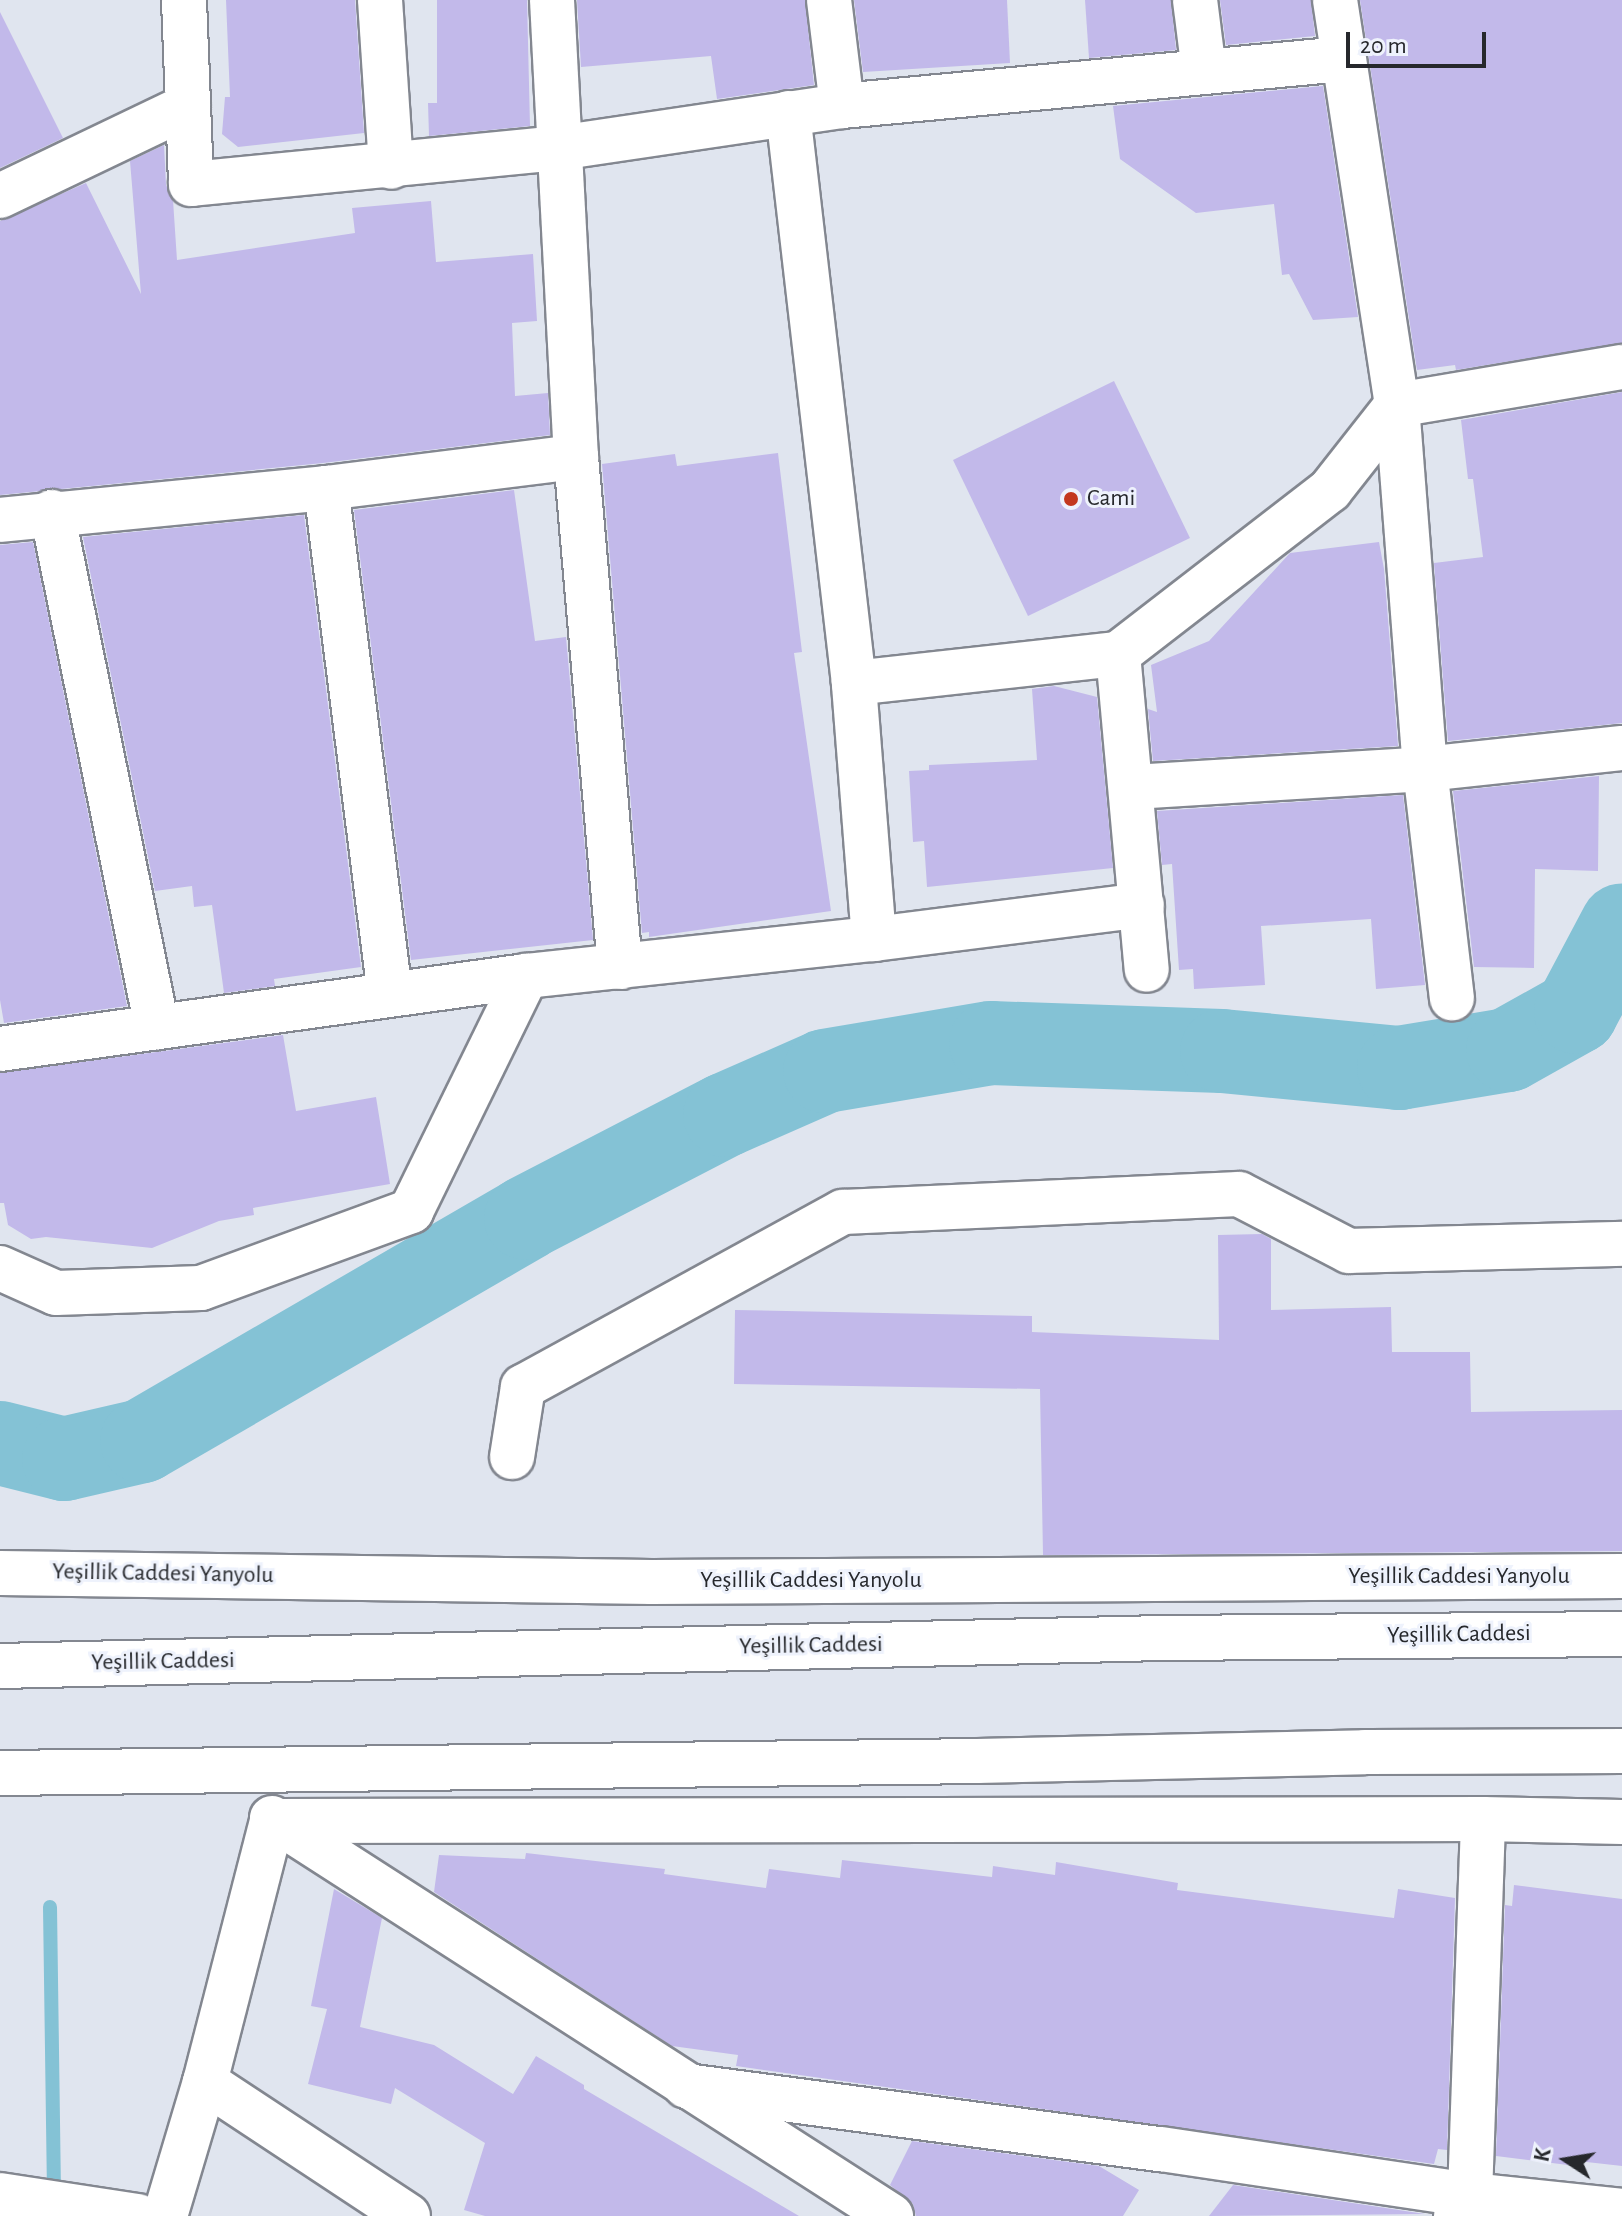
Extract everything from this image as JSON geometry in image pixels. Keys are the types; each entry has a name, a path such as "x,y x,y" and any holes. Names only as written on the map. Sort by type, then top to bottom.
{"main road":[{"path":"184,0 191,184 391,167 558,148 842,106 1343,59"},
{"path":"380,0 391,167"},
{"path":"552,0 576,457 620,967"},
{"path":"829,0 842,106"},
{"path":"1195,0 1204,71"},
{"path":"1335,0 1397,405 1425,769 1452,998"},
{"path":"0,196 188,106"},
{"path":"788,113 854,683 874,939"},
{"path":"854,683 1118,654 1330,490 1397,405 1622,367"},
{"path":"0,520 52,512 326,488 576,457"},
{"path":"326,488 390,994"},
{"path":"52,512 157,1027"},
{"path":"1118,654 1133,787 1147,970"},
{"path":"1133,787 1425,769 1622,748"},
{"path":"0,1049 526,976 874,939 1142,905"},
{"path":"0,1268 56,1293 201,1288 411,1211 526,976"},
{"path":"512,1457 523,1387 843,1212 1239,1194 1349,1251 1622,1244"},
{"name":"Yeşillik Caddesi Yanyolu","path":"0,1573 652,1582 1622,1576"},
{"name":"Yeşillik Caddesi","path":"0,1666 1166,1638 1622,1634"},
{"path":"0,1773 1622,1751"},
{"path":"165,2216 205,2082 272,1821 267,1769"},
{"path":"272,1821 1483,1819 1622,1822"},
{"path":"1463,2205 1483,1819"},
{"path":"272,1821 891,2216"},
{"path":"205,2082 408,2216"},
{"path":"686,2086 1463,2205 1622,2211"},
{"path":"0,2195 138,2216"}],"building":[{"path":"226,0 355,0 364,133 238,147 222,134 225,97 230,97"},
{"path":"437,0 527,0 530,126 429,136 428,103 437,103"},
{"path":"577,0 805,0 814,85 717,99 711,56 581,67"},
{"path":"854,0 1007,0 1010,63 863,72"},
{"path":"1085,0 1171,0 1176,50 1089,58"},
{"path":"1220,0 1311,0 1315,36 1226,45"},
{"path":"1360,0 1622,0 1622,343 1456,370 1455,365 1417,370"},
{"path":"0,12 63,138 0,168"},
{"path":"1323,86 1358,317 1313,320 1289,274 1282,275 1274,204 1196,213 1120,159 1113,106"},
{"path":"164,145 166,185 173,200 177,260 355,233 352,208 431,201 436,262 533,254 537,321 512,323 515,396 548,393 550,435 323,463 0,495 0,221 86,183 141,294 130,161"},
{"name":"Cami","path":"1114,381 1190,538 1028,616 953,460"},
{"path":"1622,392 1622,723 1448,741 1434,563 1483,557 1473,479 1468,479 1461,420"},
{"path":"778,453 802,652 794,653 831,911 649,937 649,932 642,933 602,464 675,454 677,466"},
{"path":"514,490 535,641 566,637 593,940 411,960 354,510"},
{"path":"304,515 361,967 274,979 275,986 224,993 212,905 194,907 192,886 155,891 83,537"},
{"path":"33,542 127,1006 4,1023 0,1000 0,545"},
{"path":"1379,542 1384,569 1398,746 1153,761 1148,709 1157,712 1151,665 1209,641 1290,553"},
{"path":"1054,686 1097,697 1113,868 927,887 924,841 913,842 909,771 929,770 929,765 1037,760 1032,689"},
{"path":"1599,776 1598,871 1535,869 1534,968 1474,967 1453,791"},
{"path":"1403,795 1425,985 1376,989 1371,919 1261,926 1265,985 1194,989 1193,969 1179,970 1172,864 1162,865 1157,811"},
{"path":"283,1035 296,1111 376,1097 390,1184 253,1208 254,1215 219,1221 152,1248 46,1237 31,1239 8,1225 4,1203 0,1203 0,1073"},
{"path":"1262,1234 1271,1239 1271,1310 1391,1307 1392,1352 1470,1352 1471,1412 1622,1410 1622,1551 1043,1555 1040,1389 734,1384 735,1310 1032,1316 1032,1332 1219,1340 1218,1235"},
{"path":"526,1853 665,1869 664,1874 766,1888 769,1869 840,1878 842,1860 992,1877 993,1866 1055,1875 1056,1862 1178,1883 1177,1890 1394,1918 1398,1889 1455,1898 1447,2150 1438,2149 1434,2164 736,2066 738,2055 672,2046 434,1892 439,1855 525,1859"},
{"path":"1514,1885 1622,1899 1622,2166 1569,2160 1568,2165 1496,2156 1505,1905 1512,1906"},
{"path":"334,1889 382,1918 360,2027 434,2045 513,2094 536,2056 584,2085 584,2089 799,2216 485,2216 464,2210 485,2143 395,2088 391,2104 308,2084 327,2009 311,2006"},
{"path":"912,2141 1099,2166 1139,2190 1123,2216 916,2216 913,2204 890,2185"},
{"path":"1233,2185 1425,2214 1209,2216"}],"waterway":[{"path":"0,1443 64,1459 142,1441 526,1218 725,1115 825,1071 991,1043 1222,1051 1399,1068 1508,1050 1576,1012 1622,925"},
{"path":"50,1907 54,2200"}],"place":[{"name":"Cami","path":"1071,499"}]}
